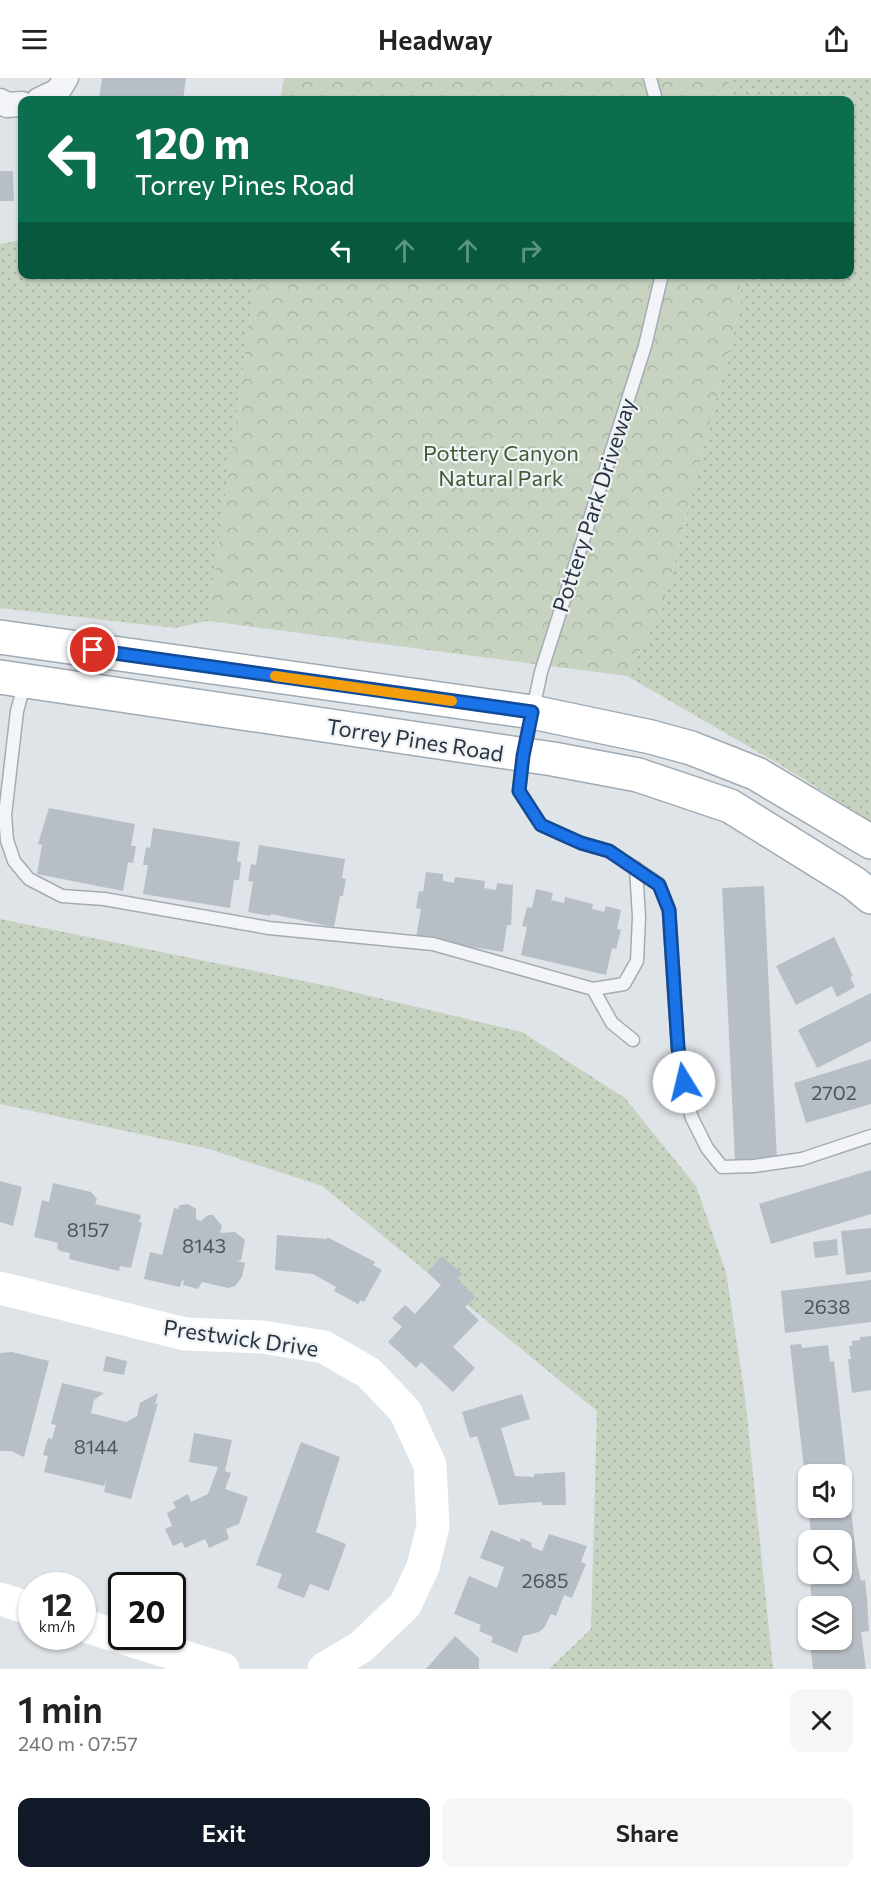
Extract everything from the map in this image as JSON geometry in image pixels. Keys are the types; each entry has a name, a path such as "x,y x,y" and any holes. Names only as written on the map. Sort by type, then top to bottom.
{"main road":[{"name":"Torrey Pines Road","path":"0,637 528,735 730,806 854,883 871,897"},
{"name":"Torrey Pines Road","path":"13,679 528,735 651,737 757,774 871,842"},
{"name":"Prestwick Drive","path":"0,1288 185,1334 262,1336 324,1347 369,1373 405,1411 430,1465 433,1526 423,1568 405,1605 361,1647 324,1669"},
{"path":"0,1599 18,1605"},
{"path":"96,1629 223,1669"}],"street":[{"path":"0,102 7,105 18,104"}],"lane":[{"path":"650,78 655,96"},
{"name":"Pottery Park Driveway","path":"661,279 645,346 541,672 519,791 541,825 581,843 609,851 659,885 669,910 678,1048 686,1100 706,1148 722,1167 754,1166 802,1159 871,1136"},
{"path":"13,679 16,711 5,814 7,840 14,861 29,879 62,896 104,899 270,928 433,944 593,989 624,984 637,961 639,917 636,868"},
{"path":"593,989 612,1023 633,1040"}],"green space":[{"path":"284,78 728,78 731,96 281,96"},
{"path":"728,78 871,78 871,822 784,767 627,676 664,603 741,302 740,279 854,279 854,96 731,96"},
{"path":"18,241 18,279 255,279 208,621 175,628 0,608 0,244"},
{"name":"Pottery Canyon Natural Park","path":"255,279 740,279 741,302 664,603 627,676 208,621"},
{"path":"0,919 328,986 522,1032 625,1098 696,1186 726,1272 745,1396 773,1669 549,1669 591,1629 597,1411 322,1186 209,1149 0,1104"}],"building":[{"path":"102,78 186,78 184,96 100,96"},
{"path":"0,171 13,171 14,201 0,201"},
{"path":"49,808 135,824 131,846 136,846 133,863 128,862 123,891 37,874 42,845 38,844"},
{"path":"153,828 240,842 237,861 241,862 239,880 234,880 230,908 143,894 148,865 143,865 146,847 150,848"},
{"path":"259,845 345,859 342,878 346,879 334,927 271,914 271,916 248,912 253,882 248,881 251,864 256,865"},
{"path":"426,872 443,874 443,881 454,883 455,877 485,881 484,888 496,890 497,883 513,885 511,925 507,925 503,952 416,938 421,909 416,908 419,891 423,892"},
{"path":"764,886 777,1160 735,1162 722,888"},
{"path":"536,889 553,893 551,900 564,903 565,897 593,904 592,909 604,912 606,906 621,910 617,929 621,930 616,949 612,948 606,975 521,955 527,927 522,926 527,907 532,908"},
{"path":"834,937 853,976 850,977 855,987 837,997 832,986 796,1005 776,966"},
{"path":"871,993 871,1041 817,1068 798,1030"},
{"path":"871,1059 871,1104 806,1123 794,1083"},
{"path":"871,1170 871,1214 771,1244 759,1204"},
{"path":"0,1181 22,1187 13,1226 0,1222"},
{"path":"53,1183 91,1192 97,1199 95,1204 141,1215 139,1222 142,1223 131,1268 120,1266 119,1271 69,1259 70,1253 60,1251 57,1248 58,1243 34,1237 42,1200 49,1202"},
{"path":"188,1204 196,1209 196,1219 201,1221 208,1215 213,1215 222,1226 220,1233 235,1232 245,1240 241,1260 237,1261 245,1263 242,1277 235,1286 228,1288 202,1282 198,1289 183,1285 182,1280 180,1287 144,1279 150,1252 162,1255 174,1208 178,1209 180,1205"},
{"path":"871,1228 871,1272 846,1275 841,1231"},
{"path":"277,1235 327,1239 327,1237 375,1262 373,1265 382,1270 364,1302 361,1300 358,1304 334,1291 336,1287 313,1274 275,1270"},
{"path":"837,1239 838,1255 815,1258 813,1242"},
{"path":"442,1256 462,1274 457,1279 475,1297 465,1307 479,1320 453,1347 475,1368 453,1392 421,1362 416,1368 388,1342 402,1327 392,1318 405,1305 415,1314 441,1285 427,1272"},
{"path":"871,1280 871,1322 785,1333 781,1291"},
{"path":"871,1336 871,1390 852,1393 848,1359 851,1359 849,1346 852,1346 852,1341 860,1340 860,1337"},
{"path":"801,1344 802,1348 828,1345 830,1362 834,1361 846,1464 803,1464 790,1345"},
{"path":"12,1352 49,1361 24,1457 11,1451 0,1451 0,1353"},
{"path":"106,1356 127,1361 124,1375 103,1371"},
{"path":"62,1383 104,1393 94,1400 91,1413 126,1422 137,1416 140,1403 158,1393 155,1405 158,1403 131,1499 104,1492 107,1478 104,1486 44,1472 48,1456 43,1455 48,1438 52,1439 56,1425 51,1424"},
{"path":"522,1394 530,1419 501,1428 515,1476 534,1477 534,1474 565,1472 566,1505 542,1505 542,1502 499,1505 477,1436 470,1438 462,1412"},
{"path":"194,1433 232,1440 225,1471 231,1473 225,1489 248,1497 239,1524 226,1529 229,1539 209,1548 205,1539 185,1548 182,1542 173,1546 165,1529 172,1526 167,1513 176,1508 173,1502 188,1494 191,1502 208,1494 218,1467 189,1462"},
{"path":"301,1442 340,1457 316,1532 346,1544 329,1591 310,1584 304,1598 277,1588 282,1574 256,1565"},
{"path":"809,1518 852,1518 857,1562 861,1581 865,1580 867,1599 869,1631 861,1632 866,1669 813,1669 811,1650 852,1650 852,1596 812,1596 810,1585 852,1584 852,1530 811,1530"},
{"path":"491,1530 520,1542 521,1538 532,1543 531,1547 542,1551 549,1534 587,1546 581,1562 586,1564 572,1598 564,1595 556,1616 551,1614 544,1628 539,1632 523,1636 517,1653 491,1642 493,1637 479,1631 481,1625 454,1614 469,1576 497,1588 504,1567 480,1558"},
{"path":"455,1636 479,1658 479,1669 426,1669"}],"slow traffic":[{"path":"275,676 452,701"}],"route":[{"path":"93,650 532,712 519,791 541,825 581,843 609,851 659,885 669,910 678,1048 684,1082"}]}
